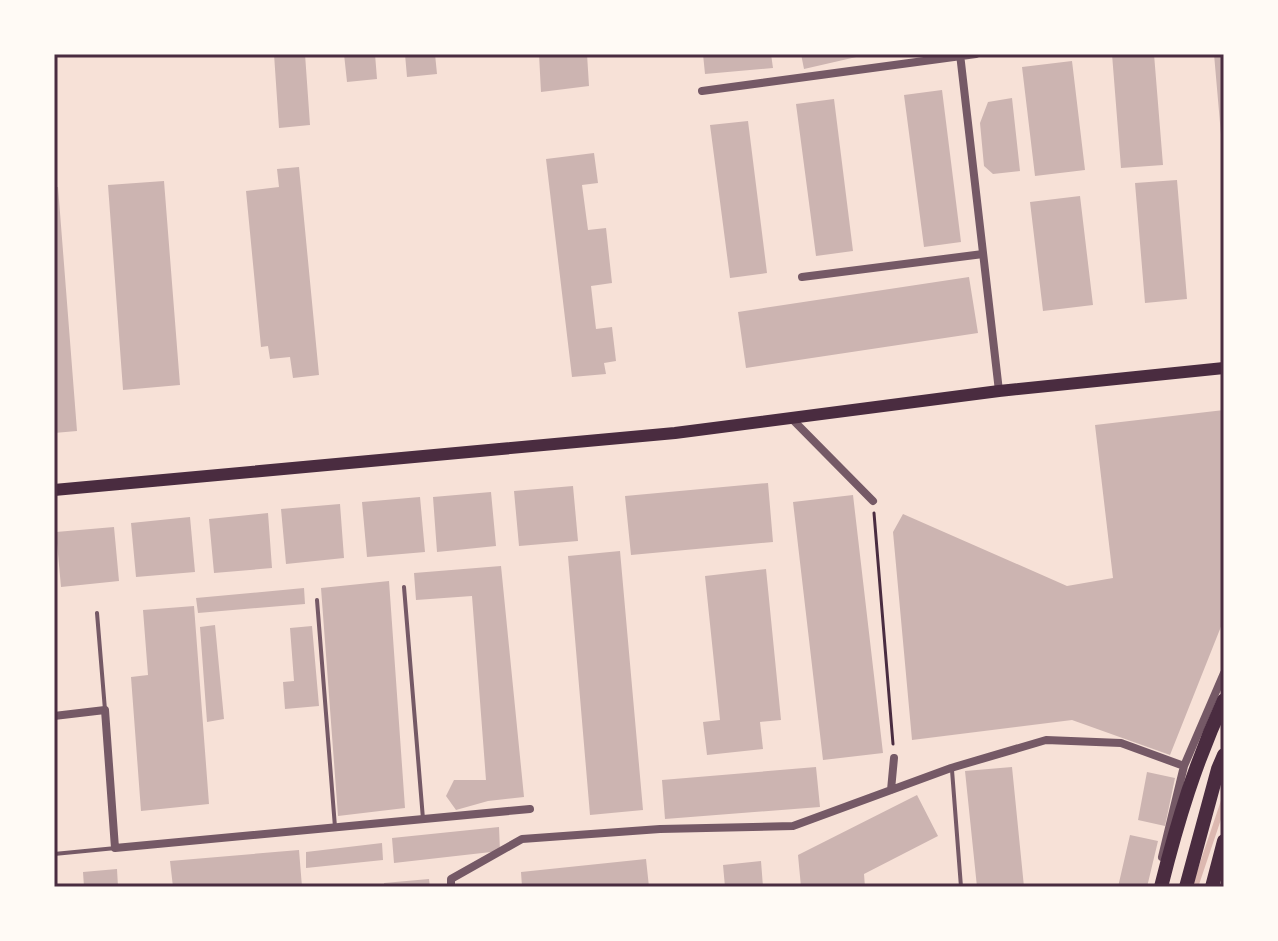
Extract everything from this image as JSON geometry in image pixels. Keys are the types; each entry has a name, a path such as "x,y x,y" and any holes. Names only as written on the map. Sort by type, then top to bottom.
{"highway":[{"path":"1158,887 1182,805 1224,700"},
{"path":"1186,887 1224,755"},
{"path":"1212,887 1224,841"}],"main road":[{"path":"54,490 675,433 999,391 1224,368"}],"street":[{"path":"702,91 976,54"},
{"path":"960,55 999,391"},
{"path":"802,277 983,254"},
{"path":"792,419 873,501"},
{"path":"1158,887 1184,766 1224,673"},
{"path":"54,716 105,710 117,848 530,809"},
{"path":"451,887 451,879 522,839 660,829 793,826 951,768 1046,740 1121,743 1184,766"},
{"path":"891,790 894,758"}],"lane":[{"path":"404,587 423,819"},
{"path":"317,600 335,827"},
{"path":"97,613 105,710"},
{"path":"951,768 961,887"},
{"path":"54,854 117,848"}],"path":[{"path":"873,501 894,758"}],"building":[{"path":"274,54 305,54 310,125 279,128"},
{"path":"344,54 375,54 377,79 347,82"},
{"path":"405,54 435,54 437,74 407,77"},
{"path":"539,54 587,54 589,86 541,92"},
{"path":"703,54 771,54 773,68 705,74"},
{"path":"801,54 865,54 865,55 804,69"},
{"path":"1112,54 1154,54 1163,165 1121,168"},
{"path":"1214,54 1224,54 1224,146 1222,146"},
{"path":"1072,61 1085,170 1035,176 1022,67"},
{"path":"942,90 961,242 924,247 904,95"},
{"path":"1012,98 1020,171 993,174 984,166 980,123 988,102"},
{"path":"834,99 853,251 816,256 796,104"},
{"path":"748,121 767,273 730,278 710,125"},
{"path":"594,153 598,183 582,185 588,230 606,228 612,283 591,286 596,329 612,327 616,361 604,363 606,374 572,377 546,159"},
{"path":"299,167 319,375 293,378 290,357 270,359 268,346 261,347 246,191 279,187 277,169"},
{"path":"1177,180 1187,299 1145,303 1135,183"},
{"path":"164,181 180,385 123,390 108,185"},
{"path":"54,187 58,187 77,431 54,433"},
{"path":"1080,196 1093,305 1043,311 1030,202"},
{"path":"969,277 978,333 746,368 738,312"},
{"path":"1224,410 1224,619 1170,755 1072,720 912,740 893,532 903,514 1067,586 1113,578 1095,425"},
{"path":"768,483 773,542 631,555 625,496"},
{"path":"573,486 578,541 519,546 514,491"},
{"path":"491,492 496,546 437,552 433,497"},
{"path":"853,495 883,753 823,760 793,502"},
{"path":"420,497 425,552 367,557 362,502"},
{"path":"340,504 344,558 286,564 281,509"},
{"path":"268,513 272,568 214,573 209,519"},
{"path":"190,517 195,572 136,577 131,523"},
{"path":"114,527 119,581 61,587 56,532"},
{"path":"620,551 643,810 590,815 568,556"},
{"path":"501,566 524,797 488,801 456,810 446,796 454,780 486,780 472,596 416,600 414,573"},
{"path":"766,569 781,720 760,722 763,749 707,755 703,722 720,720 705,576"},
{"path":"389,581 405,808 338,816 321,588"},
{"path":"304,588 305,604 198,613 196,598"},
{"path":"194,606 209,804 141,811 131,677 148,675 143,610"},
{"path":"215,625 224,719 207,722 200,627"},
{"path":"312,626 319,706 285,709 283,682 294,681 290,628"},
{"path":"816,767 820,807 665,819 662,780"},
{"path":"1012,767 1024,887 977,887 965,771"},
{"path":"1147,772 1175,778 1165,826 1138,820"},
{"path":"917,795 938,836 864,874 865,887 801,887 798,855"},
{"path":"499,827 500,851 394,863 392,838"},
{"path":"1130,835 1158,841 1147,887 1118,887"},
{"path":"382,843 383,860 306,868 306,852"},
{"path":"299,850 302,887 173,887 170,861"},
{"path":"646,859 649,887 522,887 521,872"},
{"path":"761,861 763,887 725,887 723,865"},
{"path":"117,869 118,887 84,887 83,872"},
{"path":"429,879 430,887 384,887 384,883"}],"waterway":[{"path":"1195,887 1224,801"}]}
